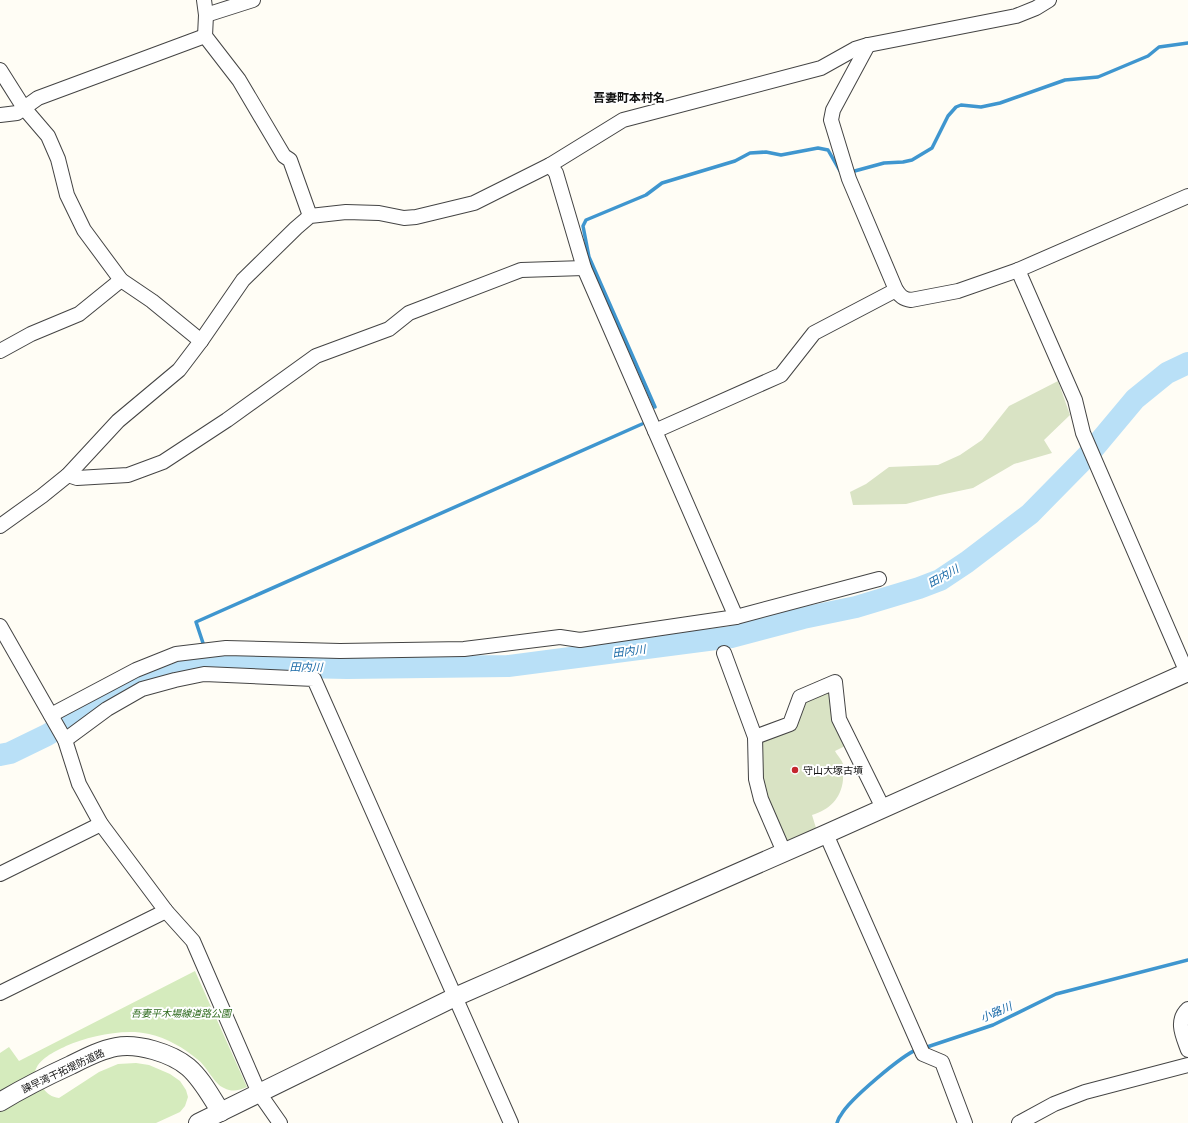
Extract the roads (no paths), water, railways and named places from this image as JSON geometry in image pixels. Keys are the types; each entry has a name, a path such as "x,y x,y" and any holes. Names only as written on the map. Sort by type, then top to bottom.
{"street":[{"path":"204,0 206,15 205,36 239,80 284,156 290,160 310,216"},
{"path":"206,15 253,0"},
{"path":"0,526 68,475 118,421 179,370 243,280 310,216 346,212 379,213 404,218 416,217 474,203 550,165 623,120 821,68 855,50 868,45 1016,16 1036,8 1049,0"},
{"path":"0,115 17,113 38,98 205,36"},
{"path":"868,45 833,110 831,120 849,179 896,290 904,299 911,300 958,291 1018,270 1188,196"},
{"path":"0,70 24,108 48,136 58,158 67,195 84,230 121,280 152,301 201,341"},
{"path":"550,165 556,173 584,268 736,617"},
{"path":"68,475 77,478 128,475 163,462 227,420 316,356 390,329 408,313 521,270 584,268"},
{"path":"198,1123 455,997 1188,673 1094,460 1083,433 1075,400 1018,270"},
{"path":"0,351 31,334 79,314 121,280"},
{"path":"656,431 781,376 814,333 896,290"},
{"path":"52,718 136,670 176,654 226,648 340,651 464,650 560,637 580,640 736,617 879,579"},
{"path":"0,626 64,738 79,784 101,824 166,910 194,941 259,1093 280,1123"},
{"path":"724,653 755,737 756,779 761,799 784,852"},
{"path":"64,738 107,709 142,689 175,680 204,674 314,679 511,1123"},
{"path":"755,737 790,724 800,697 835,682 839,719 883,808"},
{"path":"0,874 101,824"},
{"path":"826,834 923,1054 942,1062 965,1123"},
{"path":"0,993 166,910"},
{"path":"1188,1009 1181,1020 1180,1028 1188,1050"},
{"name":"諫早湾干拓堤防道路","path":"0,1102 43,1078 94,1054 117,1047 135,1047 154,1050 172,1057 188,1067 200,1080 221,1112"},
{"path":"1019,1123 1054,1104 1085,1092 1188,1064"}],"water":[{"path":"78,717 24,754 0,761 0,748 20,742"}],"waterway":[{"path":"851,172 884,163 912,160 932,148 948,116 956,107 961,105 981,107 1000,103 1065,80 1098,77 1148,56 1159,47 1188,43"},
{"path":"655,407 589,257 583,226 586,220 646,195 662,183 735,161 750,153 766,152 781,155 818,148 828,150 840,171"},
{"name":"田内川","path":"0,755 10,753 47,735 138,681 186,668 209,665 347,668 508,666 731,637 803,618 856,607 919,588 940,580 967,562 1030,514 1089,454 1135,399 1167,373 1188,363"},
{"path":"203,643 196,622 642,424"},
{"path":"207,656 209,665"},
{"name":"小路川","path":"924,1048 993,1025 1056,994 1188,960"},
{"name":"小路川","path":"837,1123 846,1108 854,1099 900,1060 918,1049"}],"place":[{"name":"守山大塚古墳","path":"795,770"}],"district":[{"name":"吾妻町本村名","path":"629,98"}],"park label":[{"name":"吾妻平木場線道路公園","path":"181,1013"}]}
